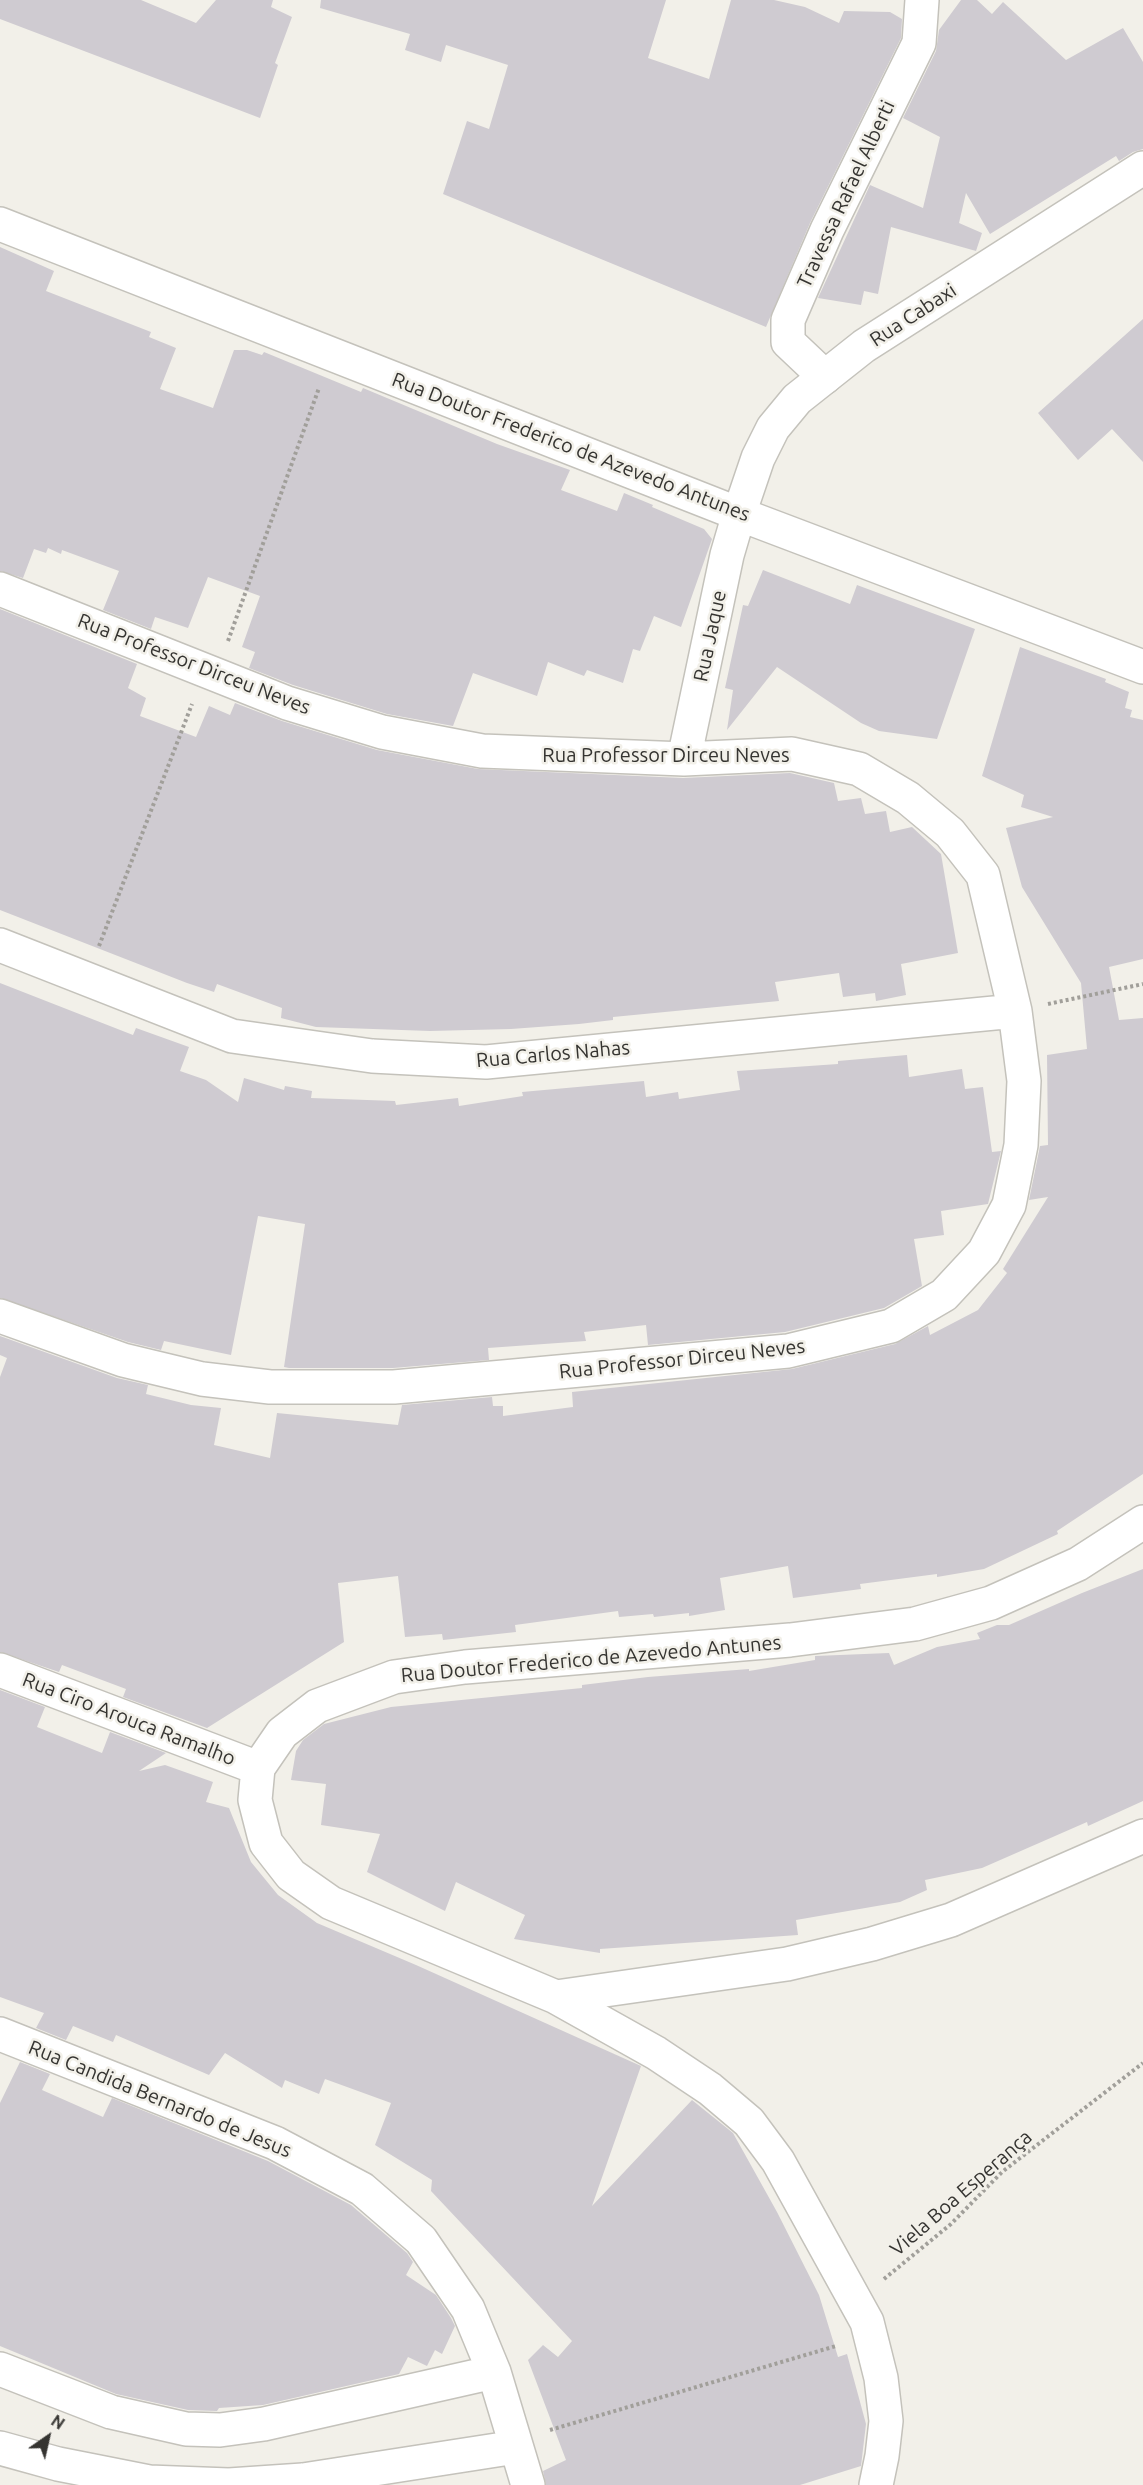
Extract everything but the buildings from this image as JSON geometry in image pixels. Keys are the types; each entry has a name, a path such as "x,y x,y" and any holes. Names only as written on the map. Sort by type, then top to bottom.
{"street":[{"name":"Travessa Rafael Alberti","path":"825,377 788,342 788,320 827,230 919,43 922,0"},
{"name":"Rua Cabaxi","path":"739,514 758,458 773,428 797,399 864,346 1143,168"},
{"name":"Rua Doutor Frederico de Azevedo Antunes","path":"0,224 739,514 1143,667"},
{"name":"Rua Jaque","path":"684,759 739,514"},
{"name":"Rua Professor Dirceu Neves","path":"0,589 287,703 382,732 482,751 684,759 792,754 859,769 908,798 950,833 983,875 1015,1011 1024,1081 1021,1144 1010,1205 984,1252 944,1295 891,1326 788,1351 394,1387 270,1387 202,1379 123,1360 0,1316"},
{"name":"Rua Carlos Nahas","path":"0,945 232,1036 372,1056 486,1062 1015,1011"},
{"name":"Rua Doutor Frederico de Azevedo Antunes","path":"876,2485 886,2421 881,2378 867,2322 778,2161 749,2122 710,2089 656,2053 556,1997 331,1903 291,1875 266,1843 255,1800 258,1768 282,1733 317,1706 394,1677 465,1667 790,1640 915,1624 991,1603 1067,1569 1143,1522"},
{"name":"Rua Ciro Arouca Ramalho","path":"0,1670 258,1768"},
{"path":"556,1997 787,1964 872,1944 951,1920 1143,1836"},
{"name":"Rua Candida Bernardo de Jesus","path":"0,2034 275,2143 362,2189 421,2240 468,2309 494,2372 528,2485"},
{"path":"0,2369 111,2412 186,2429 220,2430 264,2424 494,2372"},
{"path":"0,2448 58,2464 149,2482 229,2485 325,2476 515,2444"}],"path":[{"path":"87,979 211,672 331,353"},
{"path":"1015,1011 1143,984"},
{"name":"Viela Boa Esperança","path":"856,2303 951,2224 1002,2172 1143,2063"},
{"path":"515,2444 870,2336"}]}
